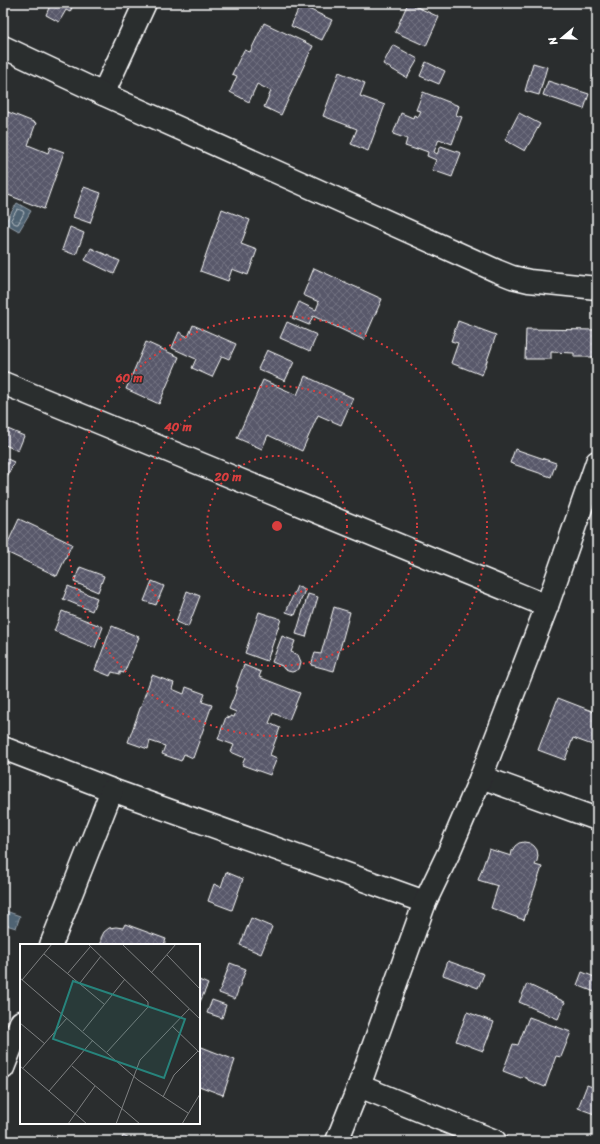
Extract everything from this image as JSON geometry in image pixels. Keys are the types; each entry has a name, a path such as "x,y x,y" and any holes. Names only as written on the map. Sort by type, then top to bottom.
{"street":[{"path":"103,94 145,3"},
{"path":"3,48 512,277 529,281 597,288"},
{"path":"3,383 547,606"},
{"path":"337,1141 359,1086 425,902 449,852 480,777 547,606 597,462"},
{"path":"3,748 112,790 425,902"},
{"path":"480,777 597,819"},
{"path":"51,944 112,790"},
{"path":"3,1068 20,1025"},
{"path":"359,1086 495,1141"}],"water":[{"path":"17,203 31,211 19,231 5,223"},
{"path":"3,910 20,916 16,928 3,924"}],"building":[{"path":"51,3 74,3 70,12 66,10 59,22 46,15"},
{"path":"408,3 439,17 426,46 395,32"},
{"path":"300,5 332,20 322,40 291,26"},
{"path":"264,23 313,46 281,115 264,107 271,91 257,84 249,102 230,92 237,76 232,74 244,50 250,52"},
{"path":"393,45 418,59 407,78 383,64"},
{"path":"597,48 597,78 593,77"},
{"path":"426,62 445,71 439,84 420,76"},
{"path":"533,63 547,67 539,95 525,91"},
{"path":"339,72 365,83 360,96 385,105 368,151 351,144 357,129 323,116"},
{"path":"548,81 589,94 584,109 543,95"},
{"path":"423,92 459,106 456,115 462,117 452,144 439,139 434,152 437,154 441,146 461,153 452,177 432,170 436,160 427,156 428,152 405,146 407,139 393,134 401,113 413,118 414,115 418,117 421,111 416,110"},
{"path":"3,110 36,123 28,145 48,153 50,147 64,152 44,209 3,193 3,172 8,157 3,155"},
{"path":"519,113 540,124 525,151 505,140"},
{"path":"84,187 101,193 90,223 73,217"},
{"path":"222,209 250,220 241,244 257,250 248,275 232,269 228,281 200,271"},
{"path":"70,227 84,233 76,255 62,250"},
{"path":"91,248 120,261 114,274 85,260"},
{"path":"314,268 382,299 364,340 313,316 309,325 292,318 299,302 316,310 319,302 303,295"},
{"path":"458,321 496,335 482,375 451,363 458,343 451,341"},
{"path":"287,322 317,335 310,351 280,338"},
{"path":"193,325 236,344 229,359 222,356 212,377 192,368 196,359 172,348 179,332 188,337"},
{"path":"526,329 597,330 597,357 574,357 574,353 551,352 551,359 525,359"},
{"path":"146,342 179,357 159,404 126,389"},
{"path":"267,350 294,362 285,381 258,369"},
{"path":"305,376 353,398 341,425 318,415 302,451 268,435 262,449 237,438 263,380 297,395"},
{"path":"3,427 24,436 18,451 3,444"},
{"path":"515,449 556,463 551,477 510,463"},
{"path":"3,457 14,462 3,486"},
{"path":"19,519 72,544 57,576 4,551"},
{"path":"80,567 104,576 98,592 74,582"},
{"path":"152,581 164,586 156,605 144,601"},
{"path":"68,586 97,598 92,611 63,599"},
{"path":"297,586 305,590 295,615 286,612"},
{"path":"187,591 200,596 188,627 176,622"},
{"path":"308,594 318,597 306,637 296,634"},
{"path":"334,607 350,612 334,671 311,665 315,653 321,654"},
{"path":"62,611 103,627 95,648 54,631"},
{"path":"259,612 281,619 267,661 245,653"},
{"path":"112,626 139,637 124,673 120,672 120,674 112,672 110,676 95,670"},
{"path":"282,636 295,641 291,652 298,655 301,662 299,669 292,672 272,662"},
{"path":"244,665 261,672 259,677 300,693 289,720 273,713 269,723 280,728 270,755 277,758 270,775 242,765 245,758 231,752 234,745 218,739 226,717 234,717 236,712 229,709 238,687 236,687"},
{"path":"152,675 174,683 172,689 184,694 186,687 205,694 202,702 212,705 193,758 184,754 181,761 162,754 165,746 150,741 148,749 128,742"},
{"path":"558,698 597,713 597,742 595,746 573,738 565,760 538,750"},
{"path":"524,842 530,843 537,850 538,856 535,865 542,867 524,920 491,908 498,886 478,880 489,849 511,856 515,846"},
{"path":"226,872 243,879 232,910 208,901 214,884 221,887"},
{"path":"251,918 272,927 261,954 240,945"},
{"path":"125,924 166,939 164,944 101,944 101,938 104,932 109,928 123,928"},
{"path":"448,961 484,974 478,988 443,975"},
{"path":"230,963 246,969 235,999 219,993"},
{"path":"582,972 597,978 597,993 577,985"},
{"path":"200,980 208,984 200,1002"},
{"path":"527,984 565,1002 558,1019 519,1002"},
{"path":"212,1000 226,1005 222,1018 207,1013"},
{"path":"467,1012 494,1022 483,1051 456,1041"},
{"path":"529,1017 571,1032 561,1057 556,1056 545,1087 522,1076 521,1078 503,1071 513,1044 518,1045"},
{"path":"200,1046 235,1060 223,1095 200,1086"},
{"path":"597,1083 597,1115 578,1108 587,1085 595,1088"},
{"path":"123,1136 134,1141 121,1141"}]}
